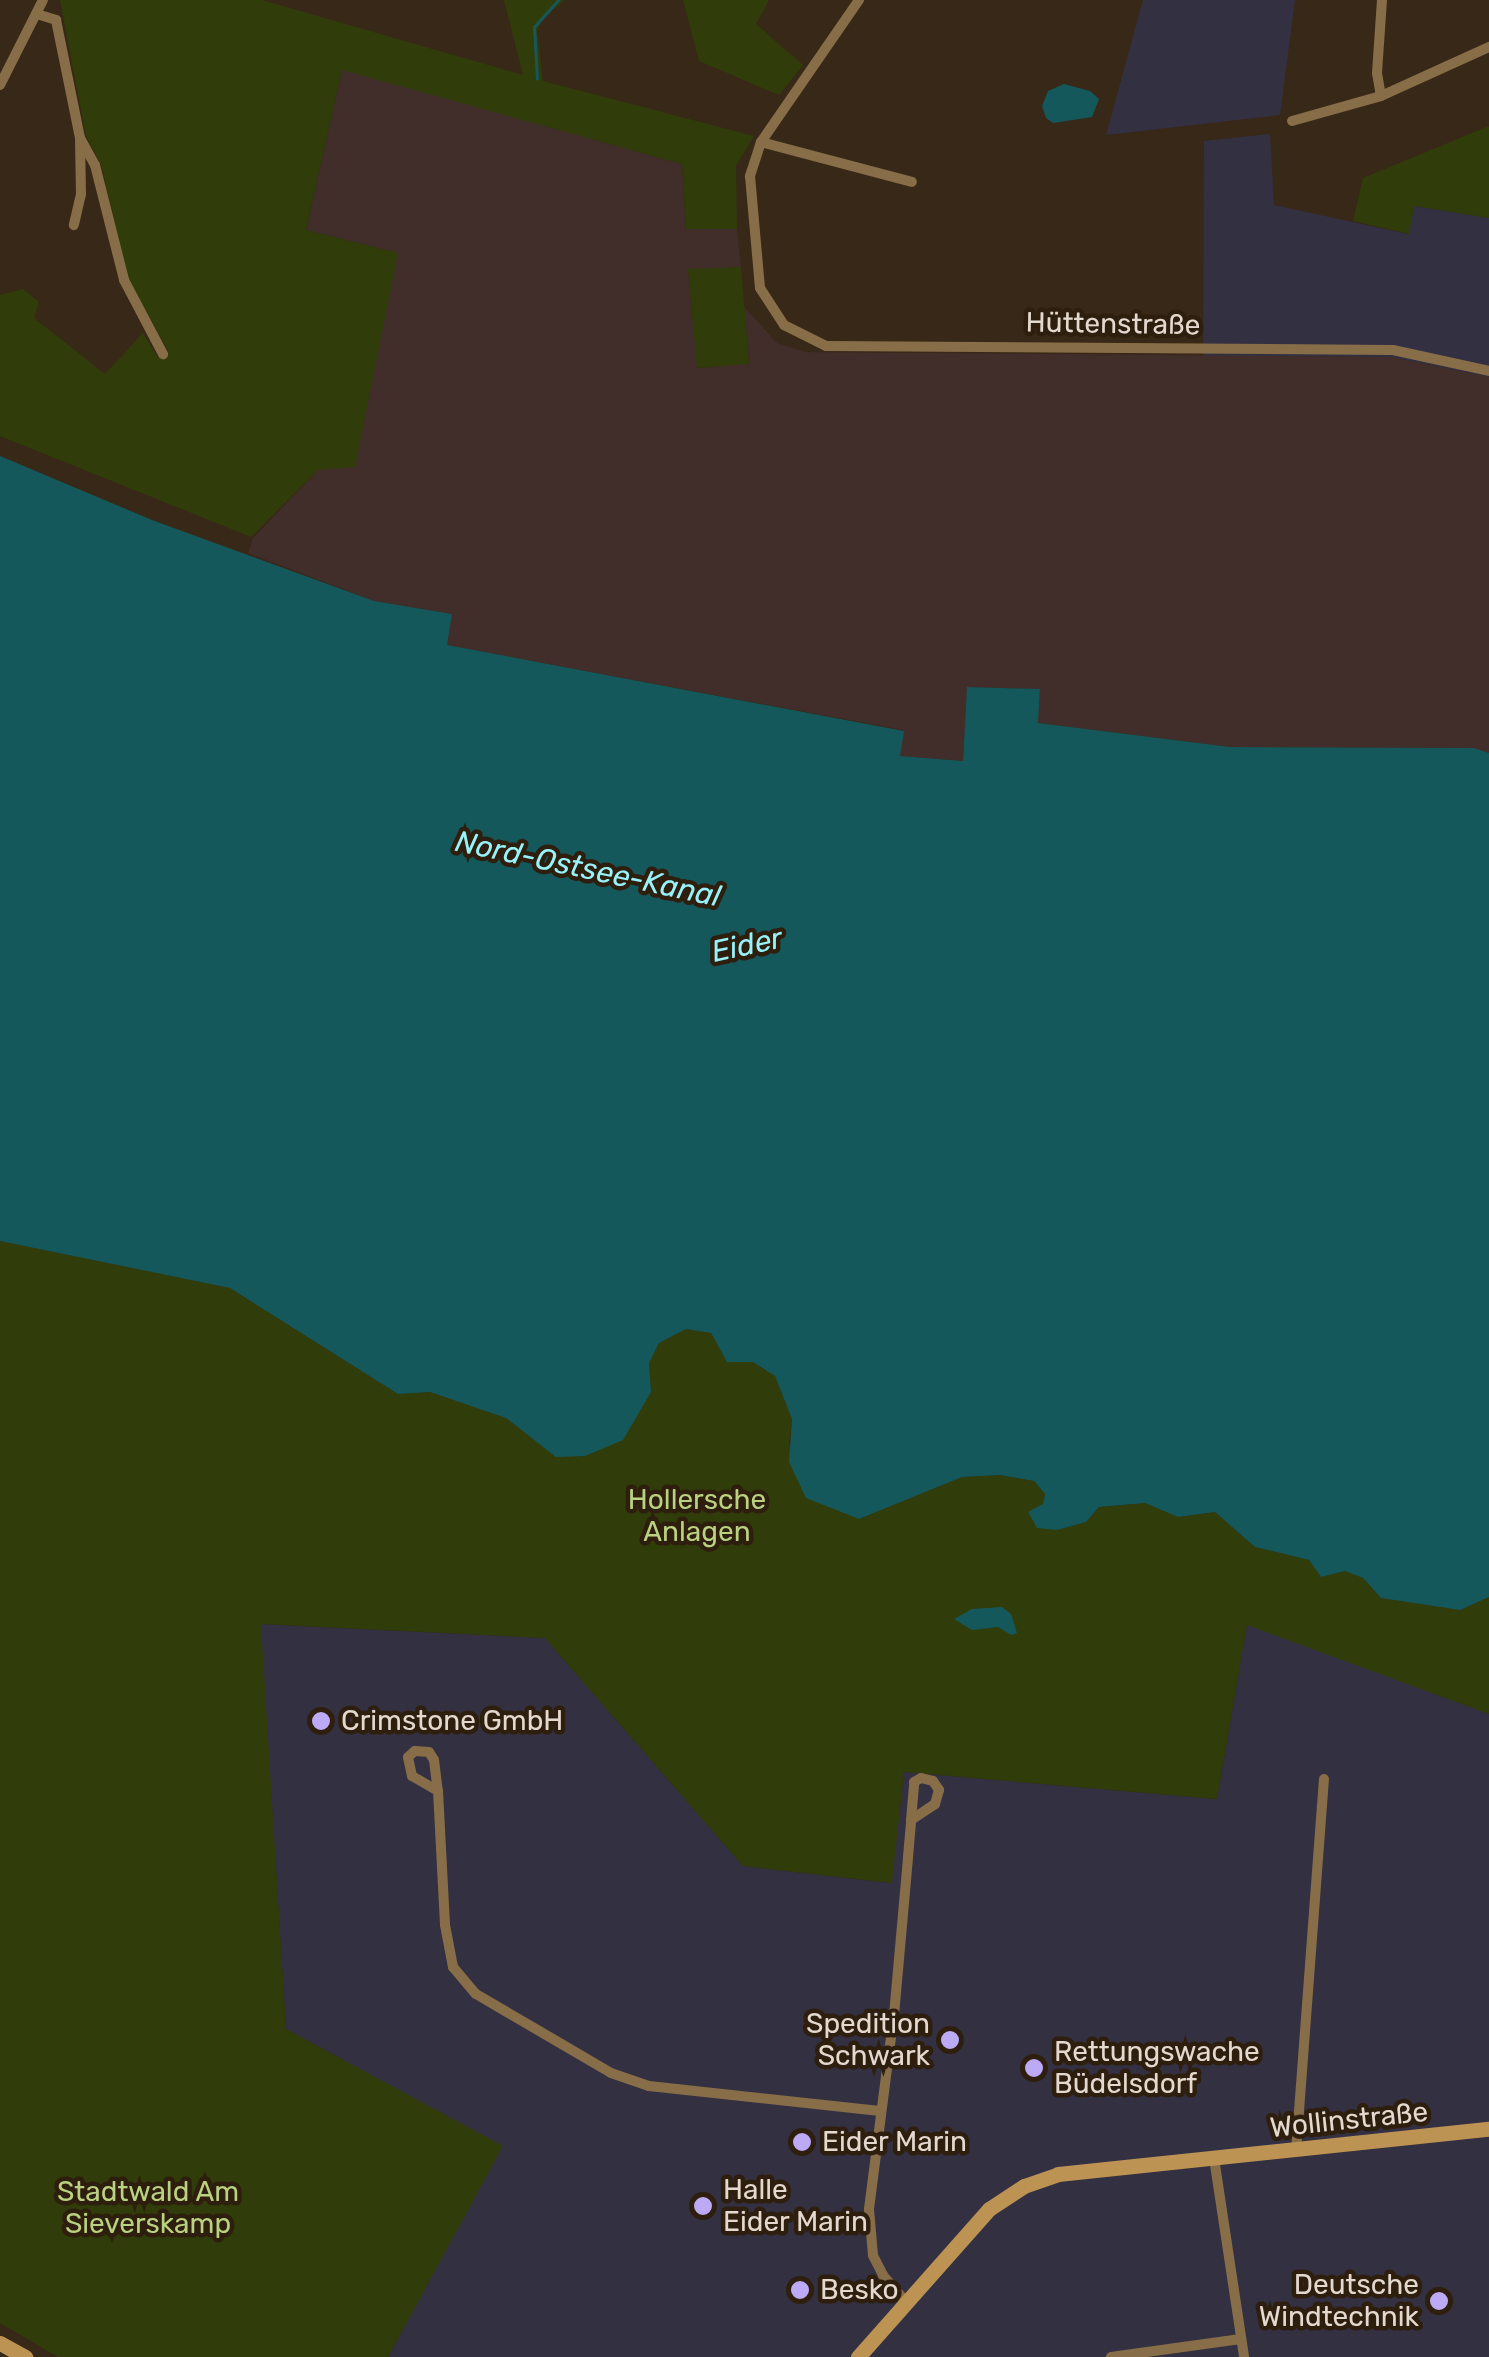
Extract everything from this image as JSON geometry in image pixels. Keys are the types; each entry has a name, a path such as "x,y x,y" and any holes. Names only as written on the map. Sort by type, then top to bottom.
{"street":[{"path":"0,86 40,15 43,0"},
{"path":"860,0 761,142 912,182"},
{"path":"1381,96 1377,74 1382,0"},
{"path":"40,15 56,20 80,138 82,194 74,225"},
{"path":"1292,121 1381,96 1489,47"},
{"path":"80,138 95,165 124,280 162,354"},
{"name":"Hüttenstraße","path":"761,142 750,176 760,288 784,326 826,346 1393,350 1489,371"},
{"path":"1296,2151 1324,1778"},
{"path":"438,1791 445,1925 453,1967 476,1994 611,2073 649,2086 878,2111"},
{"path":"907,2303 883,2275 873,2255 869,2210 878,2111 894,2015 911,1820"},
{"name":"Wollinstraße","path":"858,2357 997,2202 1024,2186 1058,2174 1489,2129"},
{"path":"1214,2158 1244,2357"},
{"path":"1112,2357 1241,2339"},
{"path":"0,2343 25,2357"}],"shaded area":[{"path":"1143,0 1295,0 1280,115 1106,135"},
{"path":"342,69 682,164 686,229 737,229 741,267 688,270 698,368 749,363 744,307 777,343 805,352 1391,357 1489,377 1489,753 1473,748 1230,747 1038,723 1040,689 968,687 963,761 899,756 903,730 446,645 452,614 374,601 248,553 253,538 318,470 398,253 306,230"},
{"path":"1270,134 1274,205 1408,234 1414,206 1489,218 1489,377 1391,357 1203,356 1204,141"},
{"path":"260,1624 545,1638 743,1866 891,1883 904,1772 1217,1799 1247,1624 1489,1714 1489,2357 388,2357 502,2146 286,2029"}],"green space":[{"path":"60,0 262,0 523,75 504,0 565,0 543,18 537,31 543,81 754,136 736,166 737,229 686,229 682,164 342,70 306,230 398,253 355,467 318,470 251,537 0,436 0,295 23,289 39,302 34,318 105,374 143,333 158,358 168,351 128,278 101,164 86,136"},
{"path":"683,0 769,0 756,24 803,65 779,95 699,61"},
{"path":"1489,126 1489,218 1414,206 1409,234 1353,221 1363,178"},
{"path":"741,267 749,364 697,368 688,269"},
{"path":"0,1241 230,1288 398,1394 430,1392 506,1418 557,1457 651,1392 649,1363 659,1343 686,1329 711,1333 727,1362 753,1362 775,1376 792,1419 789,1445 859,1519 962,1477 1000,1475 1034,1481 1045,1494 1043,1504 1057,1530 1086,1522 1099,1507 1145,1503 1178,1517 1215,1512 1255,1547 1309,1560 1321,1577 1345,1571 1363,1578 1381,1598 1460,1610 1489,1597 1489,1714 1247,1625 1217,1799 904,1772 892,1883 743,1866 545,1638 261,1624 286,2029 503,2146 388,2357 58,2357 0,2323"}],"water":[{"path":"1064,84 1090,91 1099,99 1092,117 1053,123 1046,118 1042,106 1048,91"},
{"path":"0,456 152,520 374,601 452,614 447,645 904,731 900,756 963,761 967,687 1040,689 1038,723 1230,747 1474,748 1489,753 1489,1597 1460,1610 1381,1598 1363,1578 1345,1571 1321,1577 1309,1560 1255,1547 1215,1512 1178,1517 1145,1503 1099,1507 1086,1522 1057,1530 1037,1528 1028,1512 1043,1504 1045,1494 1034,1481 1000,1475 962,1477 859,1519 806,1498 789,1462 792,1419 775,1376 753,1362 727,1362 711,1333 686,1329 659,1343 649,1363 651,1392 623,1440 585,1456 556,1457 506,1418 430,1392 398,1394 230,1288 0,1241"},
{"path":"1002,1607 1011,1614 1017,1633 1011,1635 998,1627 972,1630 954,1619 972,1609"}],"waterway":[{"path":"537,79 534,27 558,0"}],"place":[{"name":"Crimstone GmbH","path":"321,1721"},
{"name":"Spedition Schwark","path":"950,2040"},
{"name":"Rettungswache Büdelsdorf","path":"1034,2068"},
{"name":"Eider Marin","path":"802,2142"},
{"name":"Halle Eider Marin","path":"703,2206"},
{"name":"Besko","path":"800,2290"},
{"name":"Deutsche Windtechnik","path":"1439,2301"}],"water label":[{"name":"Nord-Ostsee-Kanal","path":"588,869"},
{"name":"Eider","path":"747,945"}],"park label":[{"name":"Hollersche Anlagen","path":"697,1516"},
{"name":"Stadtwald Am Sieverskamp","path":"148,2208"}]}
